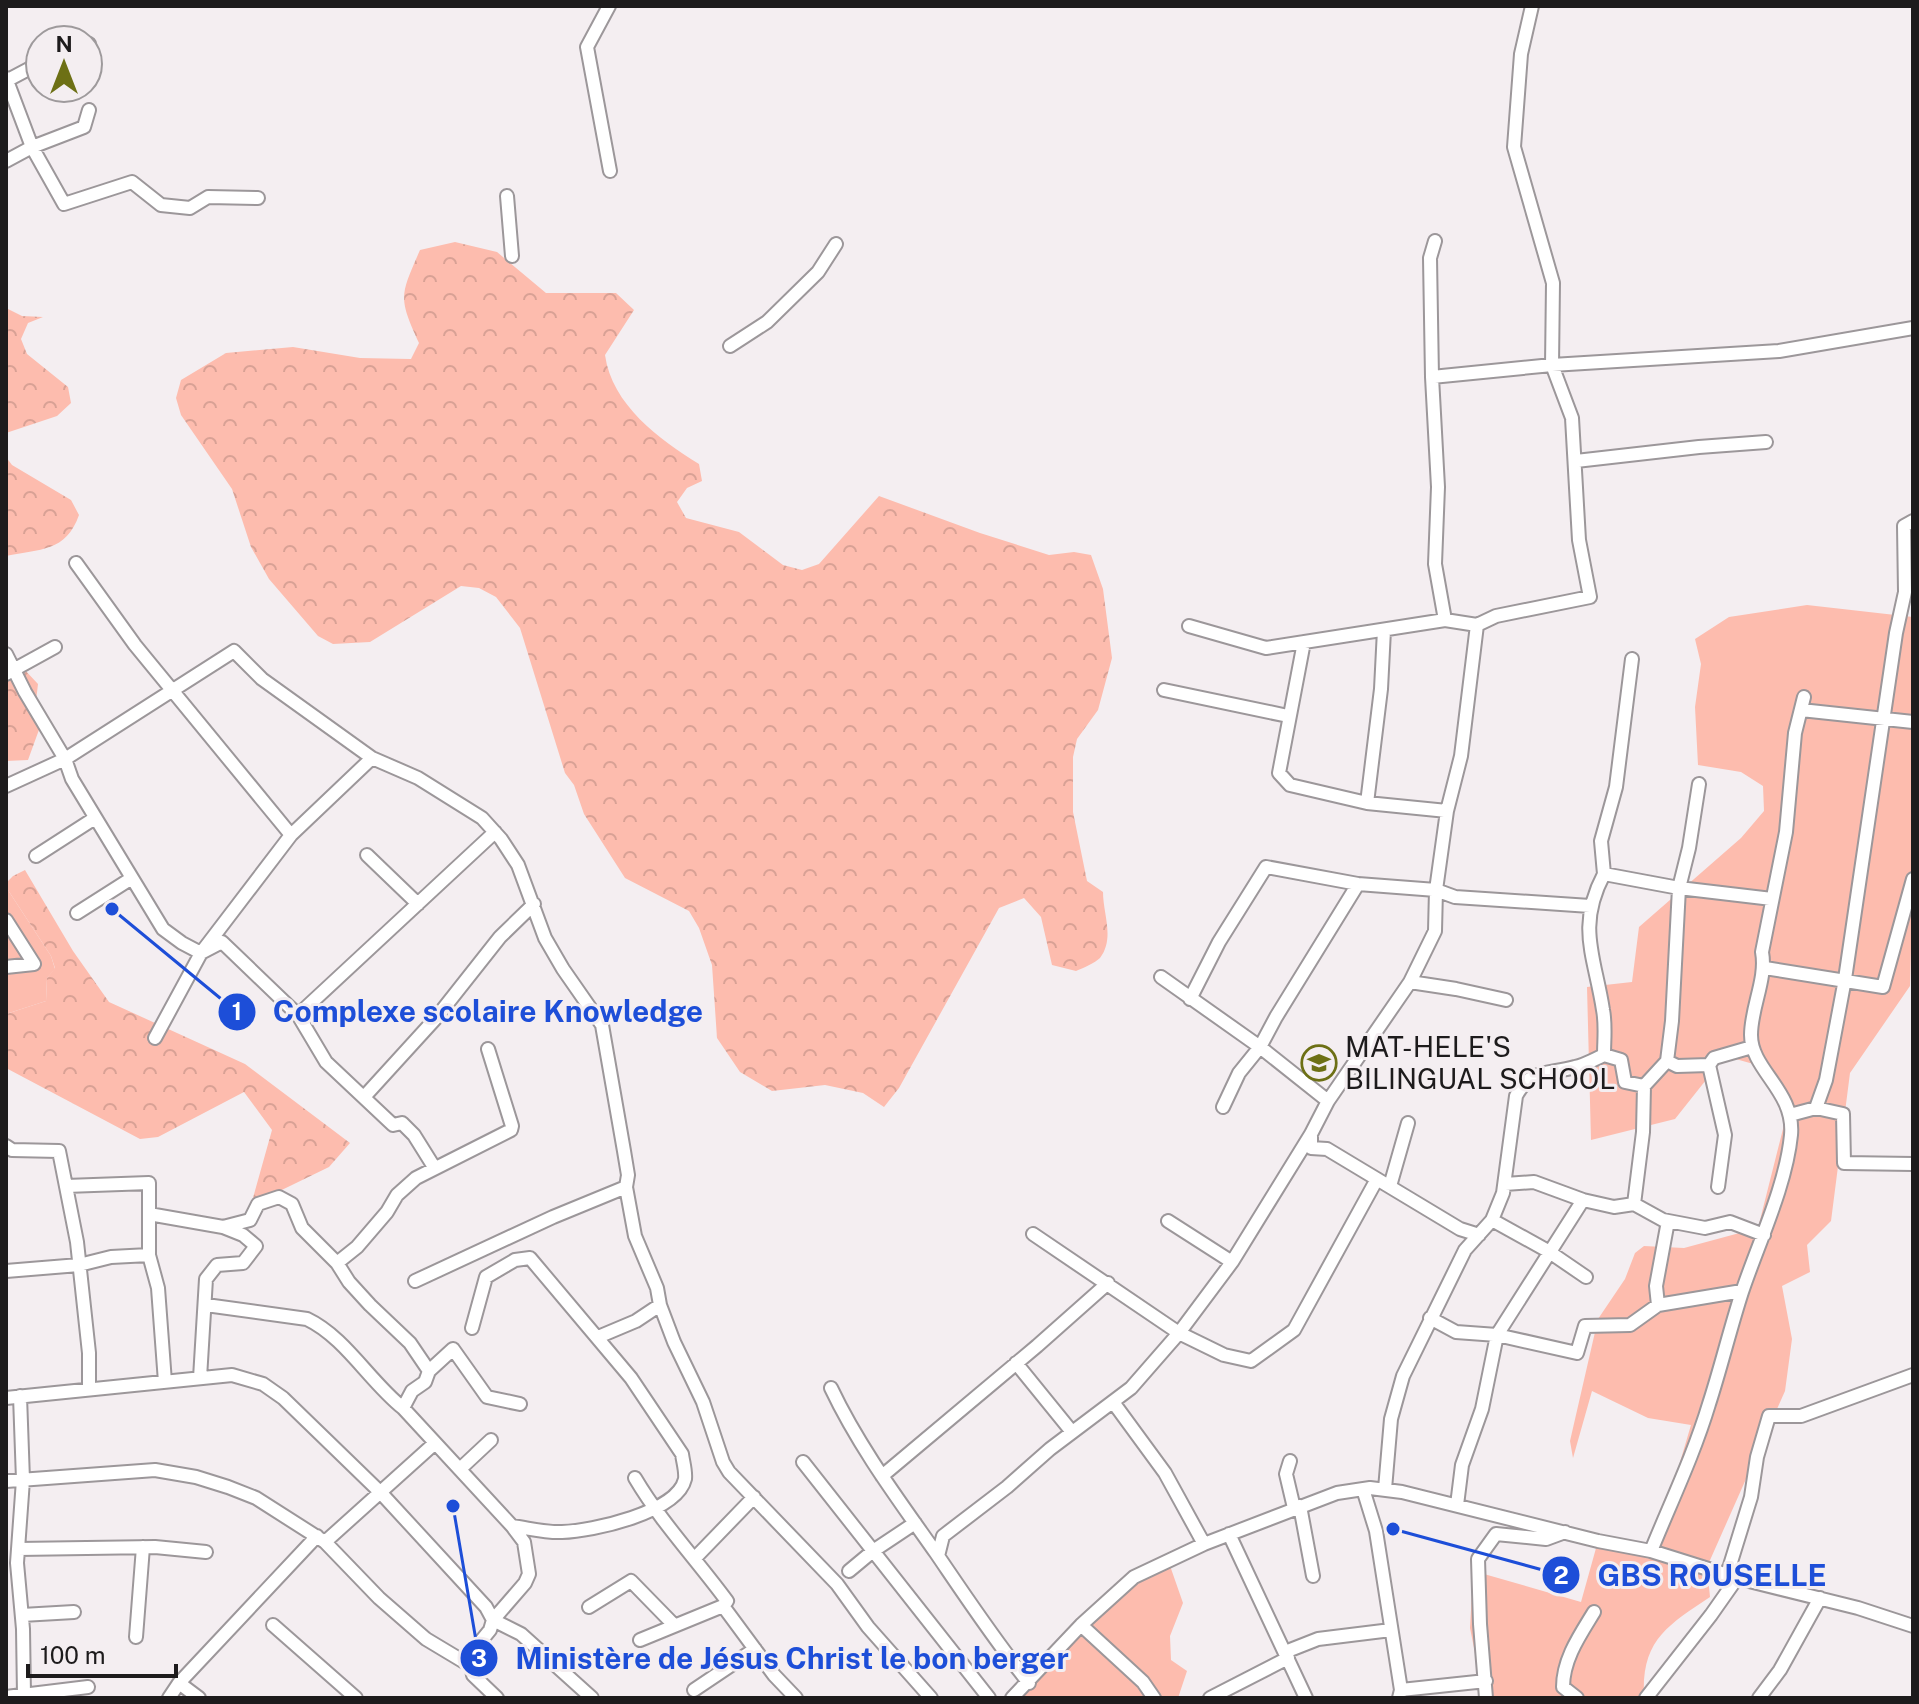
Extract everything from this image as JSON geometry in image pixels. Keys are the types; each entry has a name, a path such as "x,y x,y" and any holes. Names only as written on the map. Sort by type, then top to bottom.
{"street":[{"path":"609,6 587,47 610,171"},
{"path":"1189,626 1266,648 1445,620 1477,625 1496,616 1590,597 1579,540 1572,418 1552,365 1553,283 1514,147 1521,54 1532,6"},
{"path":"24,71 6,80 32,147 64,204 132,182 161,205 190,208 208,197 258,198"},
{"path":"6,161 32,147 84,127 89,110"},
{"path":"507,196 512,256"},
{"path":"1435,241 1430,258 1438,487 1435,564 1445,620"},
{"path":"730,346 767,322 818,272 836,244"},
{"path":"1432,377 1552,365 1779,351 1913,328"},
{"path":"1576,461 1766,442"},
{"path":"1816,1108 1826,1080 1845,979 1905,592 1904,526 1913,521"},
{"path":"76,563 135,645 291,835"},
{"path":"938,1556 943,1536 1131,1388 1179,1333 1232,1262 1328,1101 1410,982 1435,931 1436,890 1447,811 1461,756 1477,625"},
{"path":"1367,803 1380,702 1384,630"},
{"path":"1304,642 1279,773 1290,785 1367,803 1447,811"},
{"path":"10,671 55,647"},
{"path":"6,786 65,759 234,651 262,679 372,758 418,778 482,818 518,865 545,938 602,1025 628,1175 626,1187 635,1236 685,1368 703,1402 723,1462 837,1584 868,1627 931,1698"},
{"path":"6,654 10,671 65,759 72,779 163,929 201,953"},
{"path":"1604,1055 1604,1013 1589,948 1590,906 1604,874 1601,841 1616,787 1632,659"},
{"path":"1164,690 1288,716"},
{"path":"1651,1551 1709,1404 1742,1291 1764,1235 1791,1135 1790,1115 1784,1098 1752,1047 1751,1036 1765,968 1762,952 1786,832 1795,733 1803,704 1913,722"},
{"path":"155,1038 201,953 291,835 372,758"},
{"path":"1634,1204 1643,1132 1644,1086 1667,1061 1679,888 1699,784"},
{"path":"36,856 95,818"},
{"path":"298,1015 495,832"},
{"path":"367,855 418,904"},
{"path":"1190,999 1219,942 1266,867 1358,884 1436,890 1455,897 1590,906"},
{"path":"1604,874 1679,888 1772,899"},
{"path":"77,913 132,878"},
{"path":"1765,968 1883,987 1908,921 1913,879"},
{"path":"1223,1107 1239,1073 1260,1047 1358,884"},
{"path":"364,1097 436,1018 500,937 534,904"},
{"path":"6,920 34,964 6,967"},
{"path":"201,953 222,942 298,1015 326,1062 393,1125 402,1123 414,1135 434,1167"},
{"path":"1161,977 1260,1047 1328,1101"},
{"path":"1410,982 1506,1000"},
{"path":"1718,1187 1725,1135 1709,1065 1714,1058 1752,1047"},
{"path":"337,1263 357,1247 387,1212 397,1195 416,1178 511,1130 509,1112 488,1049"},
{"path":"1385,1489 1391,1419 1403,1376 1465,1250 1492,1220 1505,1184 1516,1096 1523,1083 1532,1075 1578,1067 1604,1055 1621,1060 1625,1082 1644,1086"},
{"path":"1667,1061 1677,1066 1709,1065"},
{"path":"1790,1115 1816,1108 1843,1114 1844,1163 1913,1164"},
{"path":"1390,1186 1408,1123"},
{"path":"1311,1134 1311,1148 1327,1149 1460,1229 1479,1235"},
{"path":"6,1146 12,1150 59,1151 79,1265 89,1353 89,1388"},
{"path":"1033,1234 1179,1333 1224,1355 1251,1361 1294,1330 1377,1179"},
{"path":"1505,1184 1534,1182 1583,1200 1614,1207 1634,1204 1668,1221 1705,1228 1730,1222 1764,1235"},
{"path":"66,1186 149,1183 149,1255 158,1288 165,1382"},
{"path":"415,1281 626,1187"},
{"path":"223,1227 250,1220 258,1204 279,1197 292,1204 302,1228 337,1263 349,1282 410,1343 429,1371"},
{"path":"1457,1505 1462,1465 1482,1409 1497,1335 1583,1200"},
{"path":"149,1214 223,1227 243,1235 256,1246 243,1263 217,1265 206,1279 200,1378"},
{"path":"1492,1220 1548,1251 1586,1277"},
{"path":"1168,1221 1232,1262"},
{"path":"1658,1305 1656,1286 1668,1221"},
{"path":"1460,1229 1465,1250"},
{"path":"512,1526 558,1532 588,1530 653,1509 682,1486 685,1477 682,1454 655,1412 598,1337 530,1258 520,1232"},
{"path":"6,1271 149,1255"},
{"path":"472,1328 486,1277 515,1260 530,1258"},
{"path":"882,1476 1108,1283"},
{"path":"1430,1318 1456,1332 1497,1335 1577,1353 1585,1326 1630,1325 1658,1305 1742,1291"},
{"path":"206,1305 307,1319 318,1324 384,1393 403,1408 524,1542 529,1574 525,1583 493,1620 485,1637 472,1652 473,1675 497,1698"},
{"path":"598,1337 636,1321 660,1305"},
{"path":"403,1408 412,1391 425,1382 429,1371 453,1349 487,1397 520,1404"},
{"path":"1016,1363 1072,1432"},
{"path":"24,1695 18,1549 23,1480 13,1397 232,1375 251,1378 273,1390 381,1493 486,1607 493,1620 521,1634 592,1698"},
{"path":"1646,1698 1711,1615 1732,1576 1757,1457 1769,1416 1801,1416 1913,1375"},
{"path":"831,1388 849,1427 1029,1683"},
{"path":"1113,1402 1165,1473 1204,1544"},
{"path":"460,1469 491,1440"},
{"path":"169,1698 179,1683 321,1539 381,1493 435,1443"},
{"path":"1290,1461 1286,1474 1313,1576"},
{"path":"803,1462 989,1698"},
{"path":"6,1481 155,1470 196,1477 256,1498 321,1539 379,1598 426,1639 471,1666"},
{"path":"635,1478 653,1509 727,1601 723,1606 640,1640"},
{"path":"1363,1489 1376,1531 1397,1695 1486,1681"},
{"path":"1012,1698 1081,1625 1134,1577 1204,1544 1297,1507 1337,1493 1363,1489 1385,1489 1651,1551 1913,1626"},
{"path":"695,1558 754,1497"},
{"path":"849,1571 915,1523"},
{"path":"1486,1698 1478,1559 1496,1534 1546,1539 1566,1531"},
{"path":"1229,1534 1306,1698"},
{"path":"18,1549 143,1547 206,1552"},
{"path":"136,1637 143,1547"},
{"path":"589,1607 631,1581 674,1625"},
{"path":"1759,1698 1780,1670 1820,1598"},
{"path":"723,1606 796,1698"},
{"path":"22,1615 74,1612"},
{"path":"1577,1698 1563,1687 1563,1672 1594,1612"},
{"path":"273,1625 356,1698"},
{"path":"1081,1625 1143,1682 1154,1698"},
{"path":"1210,1698 1318,1639 1391,1630"},
{"path":"694,1690 755,1649"},
{"path":"179,1683 199,1698"},
{"path":"6,1697 88,1687"}],"green space":[{"path":"455,242 497,252 546,293 616,293 634,310 605,355 609,373 627,405 640,419 699,464 702,481 687,488 677,502 686,518 739,532 783,565 802,570 819,564 879,496 1049,555 1074,552 1091,555 1103,589 1112,658 1098,710 1077,739 1073,757 1073,812 1087,881 1103,892 1108,934 1104,950 1098,960 1076,971 1052,965 1041,917 1024,898 999,908 899,1088 884,1107 863,1093 825,1085 772,1091 740,1072 717,1038 712,965 699,928 689,911 625,878 584,814 574,785 565,773 520,628 496,597 479,588 461,586 370,642 333,644 318,636 269,579 251,547 232,489 181,415 176,398 181,380 226,353 293,347 360,358 411,359 419,343 405,305 408,277 420,250"},
{"path":"6,308 22,316 43,317 28,323 21,339 27,354 68,387 71,403 57,416 6,433"},
{"path":"6,457 12,465 71,500 79,515 67,536 50,547 6,556"},
{"path":"1807,605 1913,617 1910,986 1850,1073 1831,1221 1807,1245 1810,1272 1782,1286 1792,1339 1785,1391 1707,1567 1710,1597 1669,1626 1652,1648 1644,1678 1644,1698 1484,1698 1470,1628 1472,1592 1484,1574 1581,1602 1598,1541 1651,1551 1662,1523 1691,1425 1648,1418 1592,1391 1573,1458 1570,1441 1598,1319 1625,1279 1635,1253 1644,1246 1684,1248 1758,1228 1786,1117 1757,1065 1725,1056 1675,1119 1591,1140 1587,987 1632,982 1639,927 1741,838 1764,811 1763,786 1741,772 1698,765 1695,707 1701,664 1695,639 1729,617"},
{"path":"6,650 38,684 36,701 40,727 28,760 6,761"},
{"path":"25,870 73,951 109,1002 245,1064 350,1143 329,1167 251,1205 272,1130 244,1092 158,1137 140,1139 6,1068 6,1014 46,1001 47,978 55,968 51,956 6,887 13,876"},
{"path":"6,887 51,956 55,969 47,978 46,1001 6,1014"},
{"path":"1168,1560 1183,1603 1170,1636 1171,1660 1187,1671 1178,1698 1012,1698 1134,1577"}],"place":[{"name":"Complexe scolaire Knowledge","path":"112,909"},
{"name":"MAT-HELE'S BILINGUAL SCHOOL","path":"1319,1063"},
{"name":"Ministère de Jésus Christ le bon berger","path":"453,1506"},
{"name":"GBS ROUSELLE","path":"1393,1529"}]}
